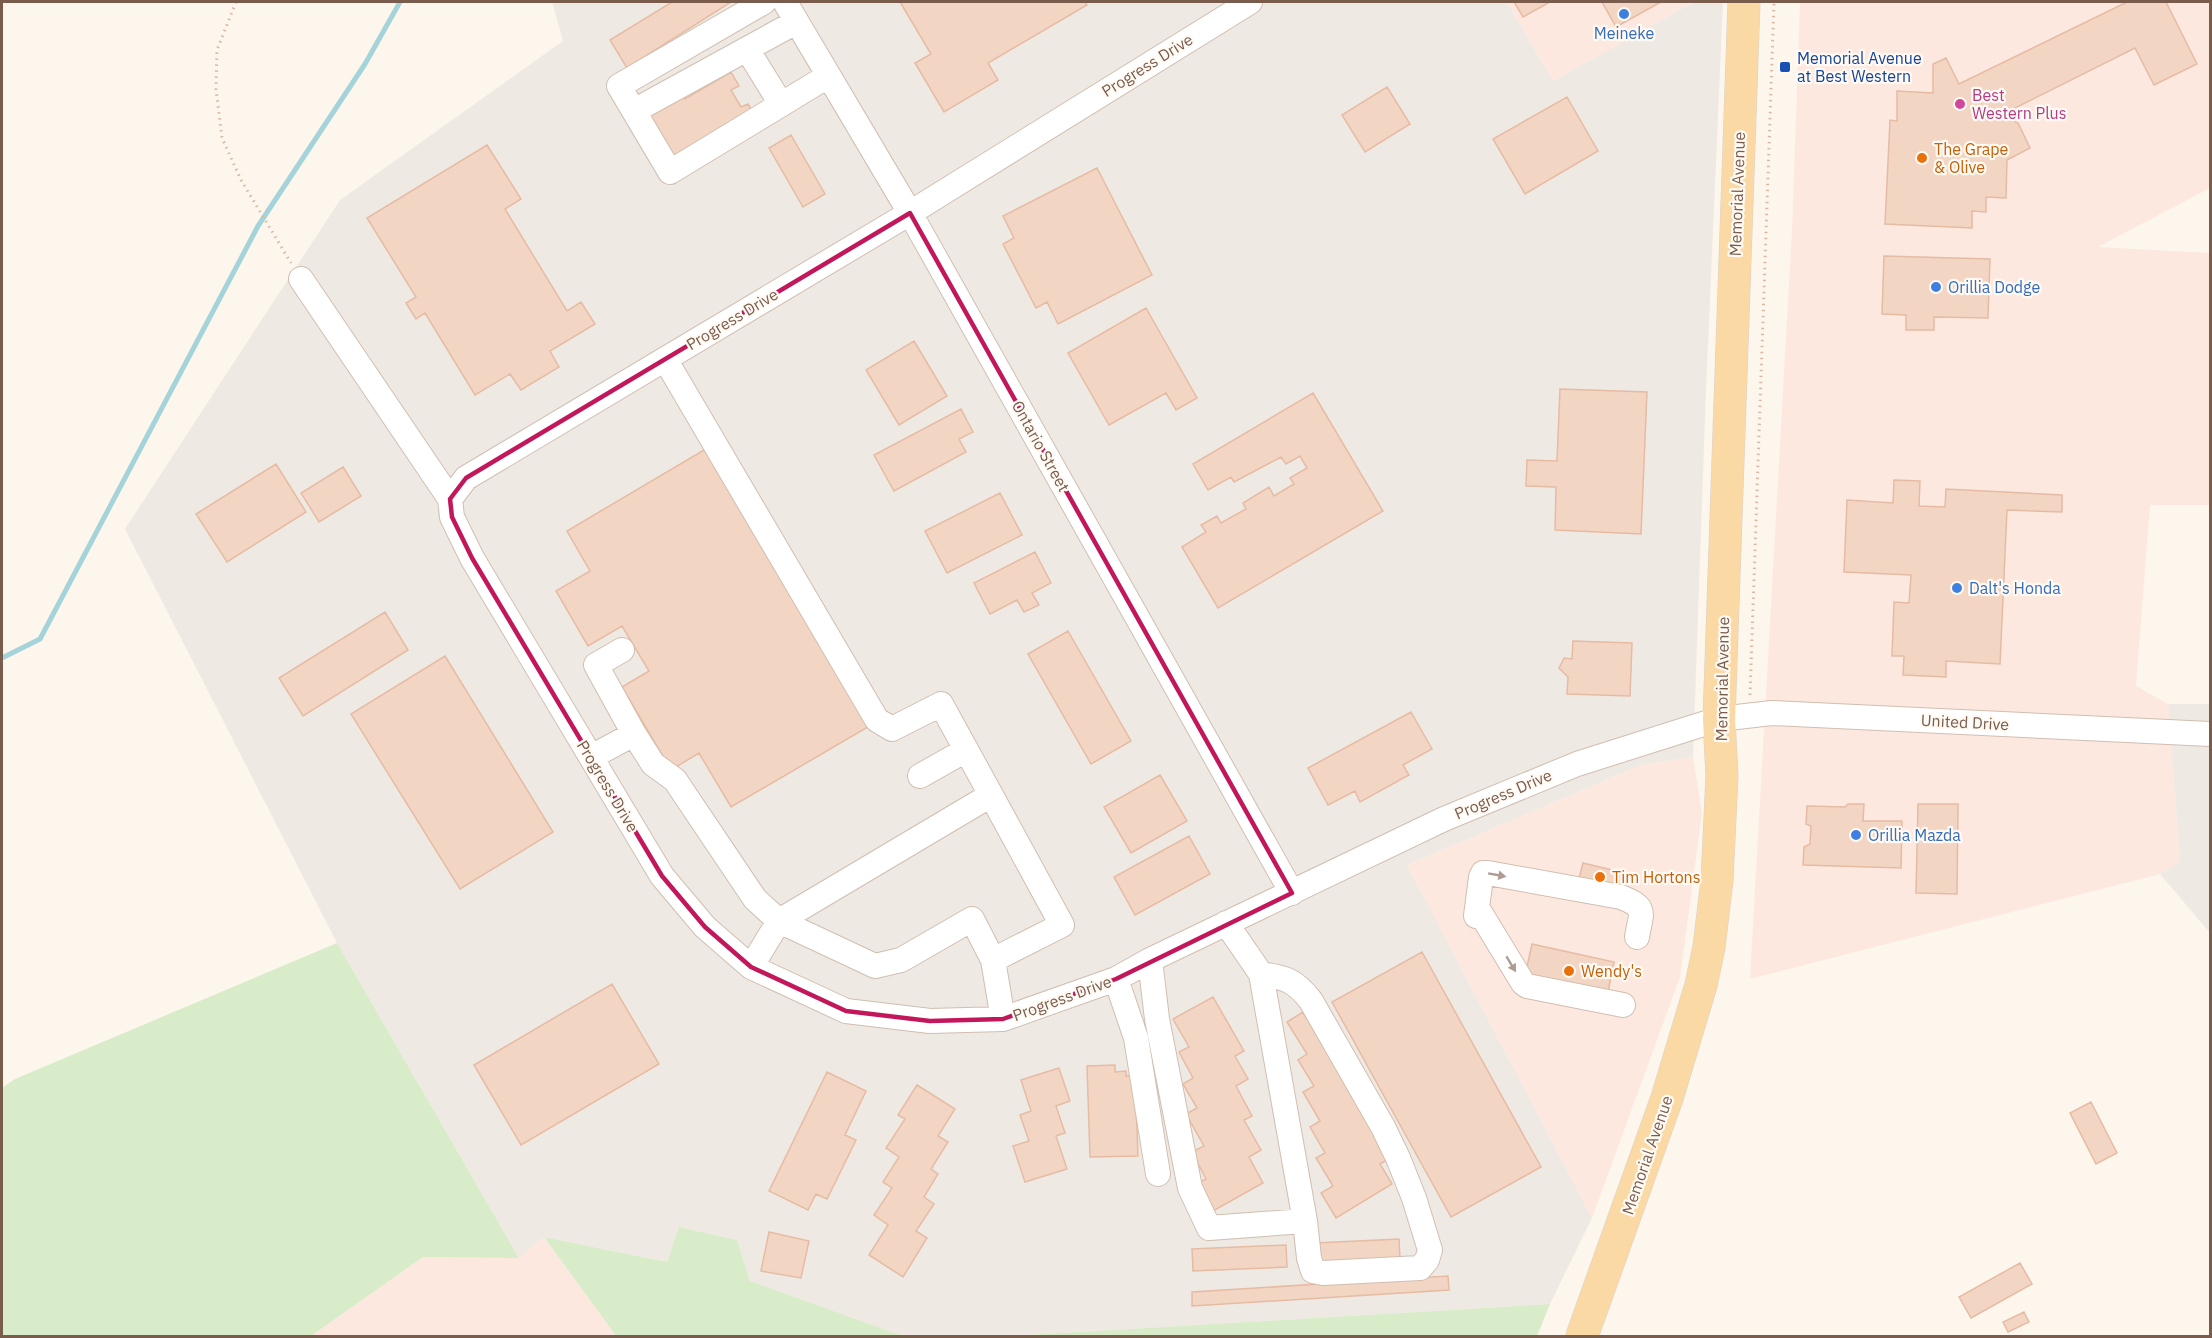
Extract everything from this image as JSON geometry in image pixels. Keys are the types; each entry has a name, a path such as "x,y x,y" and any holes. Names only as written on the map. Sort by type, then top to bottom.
{"main road":[{"name":"Memorial Avenue","path":"1582,1336 1667,1098 1701,985 1709,947 1717,880 1722,776 1719,719 1744,2"}],"street":[{"path":"764,2 619,86 670,172 828,76"},
{"name":"Progress Drive","path":"1250,2 910,213 466,478 450,499 452,518 472,558 662,876 705,927 751,968 846,1011 930,1021 1003,1019 1116,979 1150,960 1444,819 1577,764 1719,719"},
{"path":"634,111 747,49 791,12"},
{"name":"Ontario Street","path":"791,12 910,213 1292,893"},
{"path":"747,49 781,104"},
{"path":"301,279 450,499"},
{"path":"665,359 877,720 892,729 941,704 1062,925 993,960"},
{"path":"622,650 596,665 653,764 675,780 755,899 779,921 875,966 901,960 972,919 993,960 1003,1019"},
{"name":"United Drive","path":"1719,719 1772,713 2211,734"},
{"path":"591,757 634,734"},
{"path":"920,776 966,750"},
{"path":"751,968 779,921 990,795"},
{"path":"1623,1005 1527,986 1478,915 1481,877 1483,873 1488,873 1622,897 1640,907 1637,937"},
{"path":"1226,923 1261,974 1313,1271 1323,1273 1419,1268 1428,1260 1430,1250 1398,1158 1383,1127 1311,1001 1301,988 1286,978 1261,974"},
{"path":"1150,960 1157,1019 1190,1188 1209,1228 1305,1221"},
{"path":"1116,979 1136,1038 1158,1174"}],"path":[{"path":"236,2 217,50 216,89 222,138 247,190 279,246"},
{"path":"1749,705 1774,2"}],"highlighted area":[{"path":"910,213 1292,893 1116,979 1003,1019 930,1021 846,1011 751,967 705,927 662,876 472,558 452,517 450,499 466,478"}],"shaded area":[{"path":"552,2 1507,2 1553,81 1694,2 1723,2 1693,757 1641,765 1407,865 1592,1218 1550,1304 1012,1336 903,1336 750,1281 737,1240 679,1227 667,1262 544,1237 519,1258 337,943 125,529 340,200 563,41"},
{"path":"1507,2 1694,2 1553,81"},
{"path":"1800,2 2210,2 2210,188 2098,247 2210,253 2210,505 2150,505 2136,686 2168,704 2180,861 2160,874 1750,979 1792,231"},
{"path":"2168,704 2210,704 2210,933 2160,874 2180,861"},
{"path":"1693,757 1702,813 1680,977 1592,1218 1407,865 1641,765"},
{"path":"544,1237 616,1336 311,1336 423,1257 518,1258"}],"green space":[{"path":"337,943 519,1258 423,1257 311,1336 2,1336 2,1088 15,1079"},
{"path":"679,1227 737,1240 750,1281 903,1336 616,1336 544,1237 667,1262"},
{"path":"1550,1304 1537,1336 1012,1336"}],"building":[{"path":"672,2 731,2 627,68 610,40"},
{"path":"900,2 1085,2 1087,5 988,63 998,80 944,112 915,63 931,54"},
{"path":"1514,2 1550,2 1523,17"},
{"name":"Meineke","path":"1602,2 1661,2 1616,27"},
{"name":"Best Western Plus","path":"2127,2 2166,2 2197,64 2154,85 2135,48 2001,115 2018,123 2030,148 2007,160 2006,198 1986,197 1986,212 1972,211 1972,228 1885,224 1890,120 1897,121 1897,91 1933,93 1933,64 1946,58 1959,84"},
{"path":"731,72 739,86 731,90 741,107 748,104 755,116 674,164 641,109 679,87 685,99"},
{"path":"1387,87 1410,124 1365,152 1342,115"},
{"path":"1567,97 1598,151 1525,194 1493,139"},
{"path":"791,135 825,194 803,207 769,148"},
{"path":"487,145 521,199 505,209 567,311 581,302 595,324 550,351 559,367 521,390 510,374 475,395 425,313 416,319 406,303 416,297 367,218"},
{"path":"1097,168 1152,275 1058,324 1047,302 1036,308 1003,244 1014,238 1003,216"},
{"name":"Orillia Dodge","path":"1884,256 1990,259 1988,318 1934,317 1934,330 1906,330 1906,315 1882,314"},
{"path":"1146,308 1197,398 1176,410 1166,393 1109,425 1068,353"},
{"path":"914,341 947,396 899,425 866,370"},
{"path":"1560,389 1647,392 1641,534 1555,530 1556,487 1526,486 1527,460 1557,461"},
{"path":"1313,393 1383,511 1218,608 1182,547 1206,532 1201,525 1217,516 1221,523 1246,509 1243,503 1269,487 1274,496 1294,484 1290,478 1307,468 1300,456 1286,464 1281,457 1234,482 1231,477 1208,490 1193,464"},
{"path":"961,409 973,432 959,439 966,452 894,491 874,455"},
{"path":"709,447 873,724 731,807 699,753 671,770 622,687 649,671 622,626 588,646 556,591 590,571 567,531"},
{"path":"276,464 306,512 227,562 196,514"},
{"path":"343,467 361,496 319,522 301,493"},
{"name":"Dalt's Honda","path":"1894,480 1920,481 1919,506 1945,507 1946,489 2062,495 2062,512 2007,510 2000,664 1946,661 1946,677 1903,675 1904,656 1892,656 1894,602 1909,603 1911,575 1844,572 1847,500 1893,503"},
{"path":"1000,493 1022,535 947,573 925,531"},
{"path":"1035,552 1051,583 1032,593 1039,605 1024,612 1017,600 990,614 974,583"},
{"path":"385,612 408,650 303,716 279,678"},
{"path":"1068,631 1131,741 1091,764 1028,654"},
{"path":"1573,641 1632,643 1630,696 1567,694 1568,677 1559,668 1564,658 1572,659"},
{"path":"445,656 553,832 460,889 351,714"},
{"path":"1411,712 1432,749 1403,765 1409,775 1360,802 1355,791 1328,805 1308,768"},
{"path":"1160,775 1187,821 1131,853 1104,807"},
{"name":"Orillia Mazda","path":"1848,804 1864,804 1863,821 1902,821 1901,868 1803,865 1804,847 1810,844 1811,826 1806,824 1807,806 1845,807"},
{"path":"1918,804 1958,804 1957,894 1916,893"},
{"path":"1189,836 1210,874 1135,915 1114,877"},
{"name":"Tim Hortons","path":"1583,863 1621,872 1617,892 1578,883"},
{"name":"Wendy's","path":"1532,944 1614,962 1607,997 1524,980"},
{"path":"1422,952 1541,1167 1451,1217 1332,1002"},
{"path":"612,984 659,1064 521,1145 474,1065"},
{"path":"1213,997 1244,1051 1235,1056 1248,1079 1236,1086 1252,1116 1244,1120 1261,1150 1249,1157 1263,1183 1213,1211 1198,1183 1206,1179 1192,1152 1204,1146 1186,1114 1197,1108 1183,1084 1193,1078 1179,1052 1189,1047 1173,1019"},
{"path":"1303,1012 1390,1158 1380,1164 1392,1184 1336,1218 1321,1193 1333,1186 1316,1158 1325,1153 1310,1127 1320,1121 1303,1092 1314,1086 1298,1060 1307,1054 1287,1022"},
{"path":"1115,1065 1115,1072 1126,1071 1126,1076 1135,1076 1138,1156 1090,1157 1087,1066"},
{"path":"1059,1068 1070,1101 1056,1106 1065,1133 1056,1136 1067,1169 1025,1182 1013,1146 1029,1141 1020,1115 1031,1111 1021,1080"},
{"path":"827,1072 866,1091 845,1135 856,1140 827,1199 816,1194 808,1210 769,1191"},
{"path":"917,1085 955,1109 938,1136 948,1142 931,1169 938,1174 924,1197 934,1204 916,1231 927,1238 903,1277 869,1255 888,1225 874,1215 892,1188 883,1182 899,1157 886,1148 905,1119 898,1115"},
{"path":"2091,1102 2117,1153 2096,1164 2070,1113"},
{"path":"769,1232 809,1241 801,1278 761,1271"},
{"path":"1399,1239 1400,1260 1316,1264 1315,1243"},
{"path":"1286,1245 1287,1267 1193,1271 1192,1249"},
{"path":"2020,1263 2032,1284 1971,1318 1959,1297"},
{"path":"1448,1276 1449,1290 1192,1306 1192,1292"},
{"path":"2024,1312 2029,1322 2008,1332 2003,1322"}],"waterway":[{"path":"2,658 40,639 258,226 365,64 400,2"}],"place":[{"name":"Meineke","path":"1624,14"},
{"name":"Memorial Avenue at Best Western","path":"1785,67"},
{"name":"Best Western Plus","path":"1960,104"},
{"name":"The Grape & Olive","path":"1922,158"},
{"name":"Orillia Dodge","path":"1936,287"},
{"name":"Dalt's Honda","path":"1957,588"},
{"name":"Orillia Mazda","path":"1856,835"},
{"name":"Tim Hortons","path":"1600,877"},
{"name":"Wendy's","path":"1569,971"}]}
